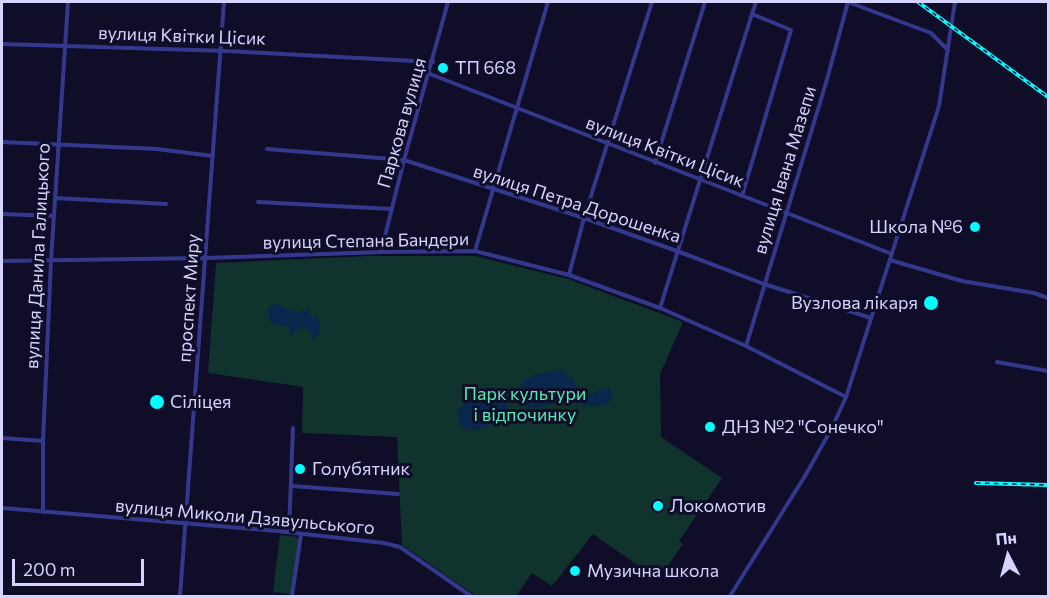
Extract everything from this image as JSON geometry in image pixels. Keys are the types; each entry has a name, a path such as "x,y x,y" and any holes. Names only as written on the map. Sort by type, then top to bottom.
{"street":[{"name":"вулиця Данила Галицького","path":"43,512 42,441 57,145 68,2"},
{"name":"проспект Миру","path":"180,597 224,2"},
{"name":"Паркова вулиця","path":"381,252 448,2"},
{"path":"475,251 548,2"},
{"path":"569,275 584,218 652,2"},
{"path":"655,163 705,2"},
{"path":"660,308 756,2"},
{"path":"848,2 932,33 948,50"},
{"name":"вулиця Івана Мазепи","path":"746,346 826,83 848,2"},
{"path":"730,597 805,476 832,428 846,397 939,106 955,2"},
{"path":"742,196 791,30 752,14"},
{"name":"вулиця Квітки Цісик","path":"2,44 220,51 433,62"},
{"name":"вулиця Квітки Цісик","path":"430,74 892,254"},
{"path":"2,142 157,149 213,156"},
{"name":"вулиця Петра Дорошенка","path":"267,149 404,160 584,218 765,284 871,318"},
{"path":"55,198 166,204"},
{"path":"258,202 392,209"},
{"path":"2,214 54,216"},
{"name":"вулиця Степана Бандери","path":"2,261 475,251 569,275 660,308 746,346 846,397"},
{"path":"890,260 944,277 989,287 1034,293 1048,298"},
{"path":"997,362 1048,371"},
{"path":"289,532 293,428"},
{"path":"2,438 42,441"},
{"path":"292,486 398,494"},
{"name":"вулиця Миколи Дзявульського","path":"2,508 289,532 384,543 400,548 471,597"},
{"path":"292,597 301,534"}],"green space":[{"name":"Парк культури і відпочинку","path":"369,256 475,256 568,279 683,322 660,374 661,437 722,478 679,541 683,544 665,570 647,572 593,534 552,586 532,573 516,596 476,596 402,545 397,437 302,433 303,387 208,373 216,263"},
{"path":"280,535 297,537 299,540 291,594 273,592"}],"water":[{"path":"278,304 297,312 308,309 310,316 318,317 320,332 313,340 309,330 297,328 291,336 288,325 281,326 271,322 268,315 269,305"},
{"path":"562,370 574,380 577,389 583,393 592,395 599,390 610,388 613,394 609,402 601,406 586,406 570,399 538,408 532,407 528,410 520,400 520,386 524,380 538,374"},
{"path":"504,396 507,401 508,414 499,421 477,430 461,426 457,411 460,407 474,399"}],"railway":[{"path":"918,2 1048,97"},
{"path":"976,483 1048,485"}],"place":[{"name":"ТП 668","path":"443,68"},
{"name":"Школа №6","path":"975,227"},
{"name":"Вузлова лікаря","path":"931,303"},
{"name":"Сіліцея","path":"157,402"},
{"name":"ДНЗ №2 \"Сонечко\"","path":"710,427"},
{"name":"Голубятник","path":"300,469"},
{"name":"Локомотив","path":"658,506"},
{"name":"Музична школа","path":"575,571"}]}
